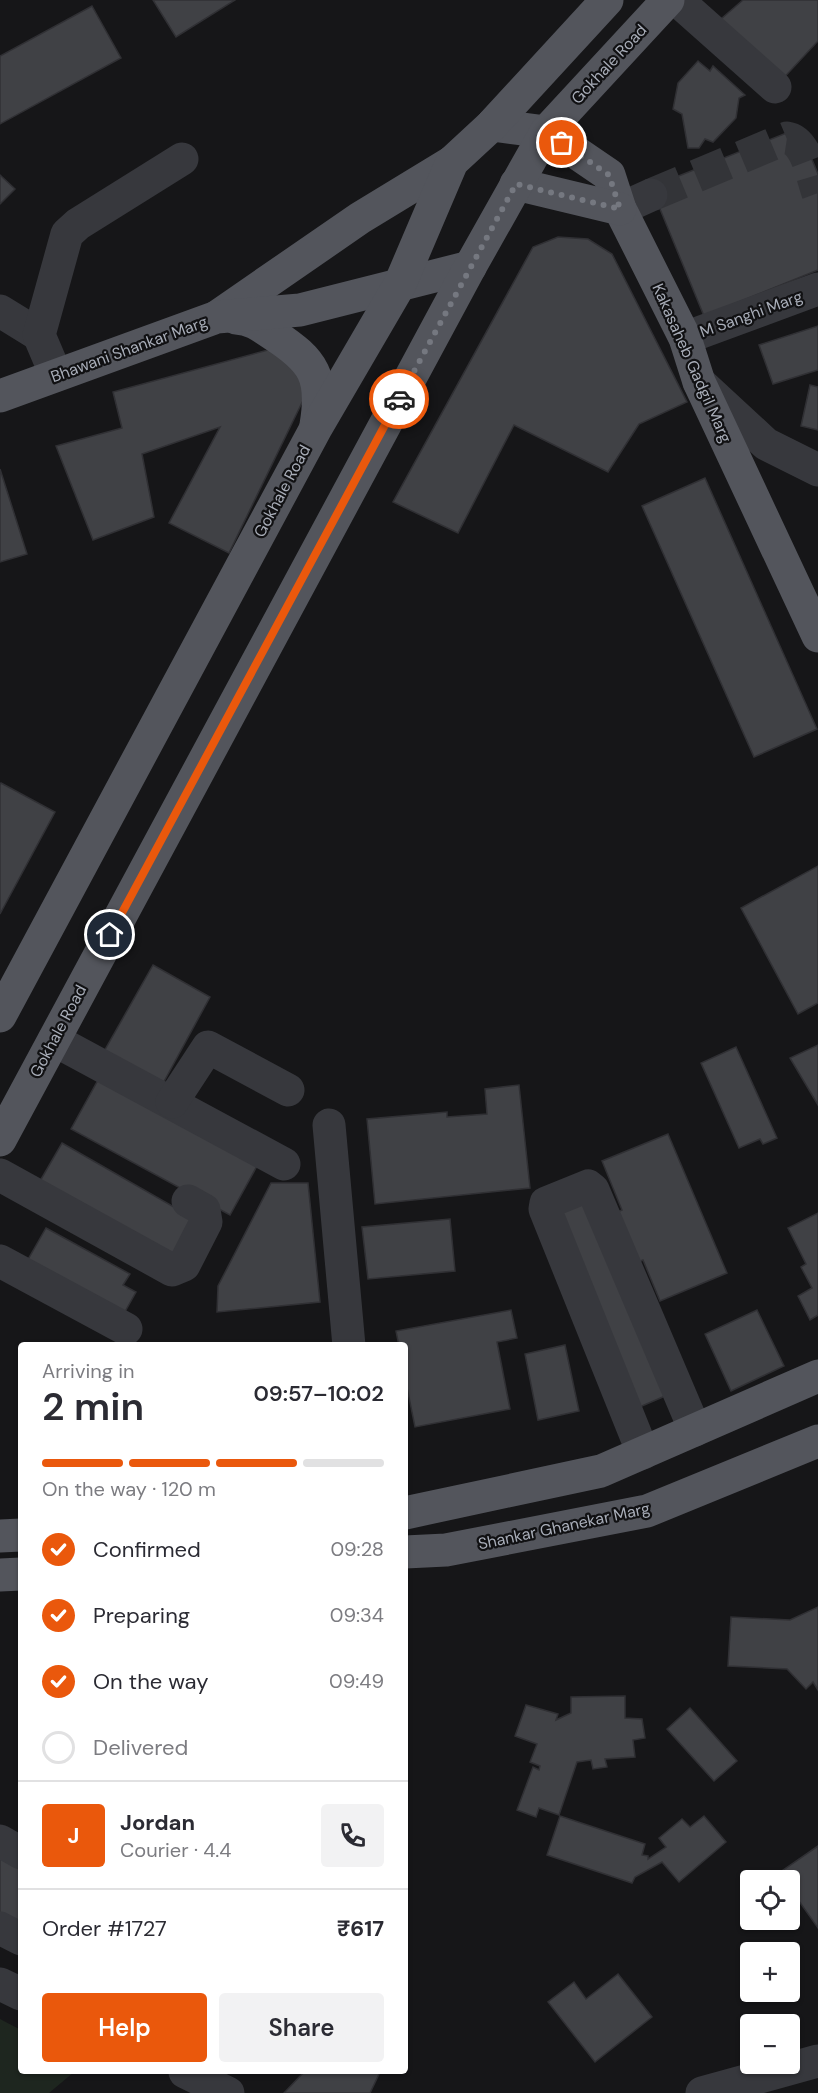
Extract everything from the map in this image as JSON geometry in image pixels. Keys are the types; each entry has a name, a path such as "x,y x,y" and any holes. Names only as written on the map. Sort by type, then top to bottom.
{"main road":[{"name":"Gokhale Road","path":"0,1016 316,428 400,284 452,162 492,125 607,0"},
{"name":"Gokhale Road","path":"0,1140 470,267 546,132 668,0"},
{"name":"Kakasaheb Gadgil Marg","path":"492,125 546,132 609,175 620,209 685,338 699,382 818,636"},
{"path":"217,317 360,218 452,162"},
{"path":"516,184 620,209"},
{"name":"Bhawani Shankar Marg","path":"0,396 217,317 300,310 470,267"},
{"path":"217,317 250,319 301,353 312,372 321,396 316,428"},
{"path":"408,1512 601,1471 818,1376"},
{"name":"Shankar Ghanekar Marg","path":"408,1552 446,1550 646,1511 818,1441"},
{"path":"0,1536 18,1536"},
{"path":"0,1575 18,1574"}],"street":[{"path":"677,0 775,87"},
{"path":"39,335 63,245 71,229 182,159"},
{"path":"620,209 651,195"},
{"name":"M Sanghi Marg","path":"685,338 818,289"},
{"path":"0,311 39,335 56,375"},
{"path":"699,382 766,444 818,470"},
{"path":"54,1040 284,1164"},
{"path":"172,1102 208,1047 288,1090"},
{"path":"329,1125 349,1342"},
{"path":"0,1174 172,1270 184,1265 206,1222 204,1210 188,1201"},
{"path":"642,1453 544,1209 546,1203 588,1186 593,1190 695,1430"},
{"path":"0,1261 126,1329"},
{"path":"0,1842 18,1851"},
{"path":"0,1928 18,1937"},
{"path":"0,1984 18,1993"},
{"path":"702,2093 755,2086 818,2061"},
{"path":"189,2074 228,2093"}],"shaded area":[{"path":"0,2019 18,2028 18,2074 72,2074 49,2093 0,2093"}],"building":[{"path":"153,0 235,0 176,37"},
{"path":"743,0 818,0 818,41 778,84 714,25"},
{"path":"92,6 121,58 0,124 0,56"},
{"path":"698,61 710,71 713,66 745,95 739,98 736,118 713,142 705,139 699,148 688,148 682,114 673,109 678,83"},
{"path":"799,128 818,174 818,270 704,316 651,187"},
{"path":"0,175 15,189 0,204"},
{"path":"558,237 588,239 612,254 687,402 639,424 608,472 514,425 458,533 393,502 533,247"},
{"path":"818,326 818,370 773,384 759,345"},
{"path":"279,347 312,382 229,553 169,523 220,427 142,454 154,517 93,540 56,446 122,428 113,392"},
{"path":"810,385 818,387 818,430 801,426"},
{"path":"0,469 27,554 0,562"},
{"path":"705,478 817,729 754,757 642,506"},
{"path":"1,783 55,812 0,914 0,785"},
{"path":"818,866 818,1003 798,1014 741,908"},
{"path":"153,965 210,997 161,1087 102,1055"},
{"path":"818,1045 818,1105 790,1058"},
{"path":"736,1047 777,1138 763,1144 760,1139 739,1148 701,1063"},
{"path":"103,1071 262,1157 230,1215 71,1129"},
{"path":"519,1085 530,1188 375,1204 367,1119 447,1112 447,1117 487,1114 485,1089"},
{"path":"668,1134 727,1273 660,1301 643,1260 638,1262 617,1212 622,1210 602,1161"},
{"path":"62,1143 195,1219 173,1257 40,1181"},
{"path":"271,1183 308,1183 320,1302 217,1312 218,1286"},
{"path":"589,1192 672,1393 635,1409 552,1208"},
{"path":"818,1213 818,1315 810,1320 798,1296 812,1288 801,1267 806,1264 788,1228"},
{"path":"450,1219 455,1271 368,1279 362,1227"},
{"path":"46,1228 130,1274 123,1285 136,1292 122,1317 26,1263"},
{"path":"511,1310 517,1338 497,1342 510,1409 415,1427 408,1393 408,1342 398,1342 396,1331"},
{"path":"757,1310 784,1366 731,1391 705,1334"},
{"path":"565,1345 579,1411 538,1420 525,1354"},
{"path":"818,1607 818,1690 813,1682 806,1689 787,1669 728,1666 731,1617 790,1620"},
{"path":"625,1696 625,1718 642,1719 645,1738 633,1740 635,1757 605,1759 607,1767 593,1769 591,1760 577,1762 559,1815 539,1808 536,1817 517,1810 533,1767 539,1770 540,1766 530,1762 537,1744 515,1736 526,1705 558,1714 556,1720 571,1713 571,1697"},
{"path":"690,1708 737,1761 714,1781 667,1729"},
{"path":"560,1816 645,1844 642,1855 648,1856 648,1859 666,1847 659,1838 682,1819 690,1827 704,1816 726,1842 679,1882 662,1862 635,1877 632,1883 547,1855"},
{"path":"818,1846 818,1928 800,1903 800,1870 783,1870"},
{"path":"0,1847 18,1857 18,1922 0,1924"},
{"path":"618,1974 652,2017 595,2062 548,2002 574,1982 586,1999"},
{"path":"302,2074 379,2074 370,2093 284,2093"}],"tunnel":[{"path":"651,195 787,138 794,141 804,153 818,193"}],"way so far":[{"path":"399,399 516,184 620,209 609,175 562,143"}],"route":[{"path":"110,935 399,399"}]}
